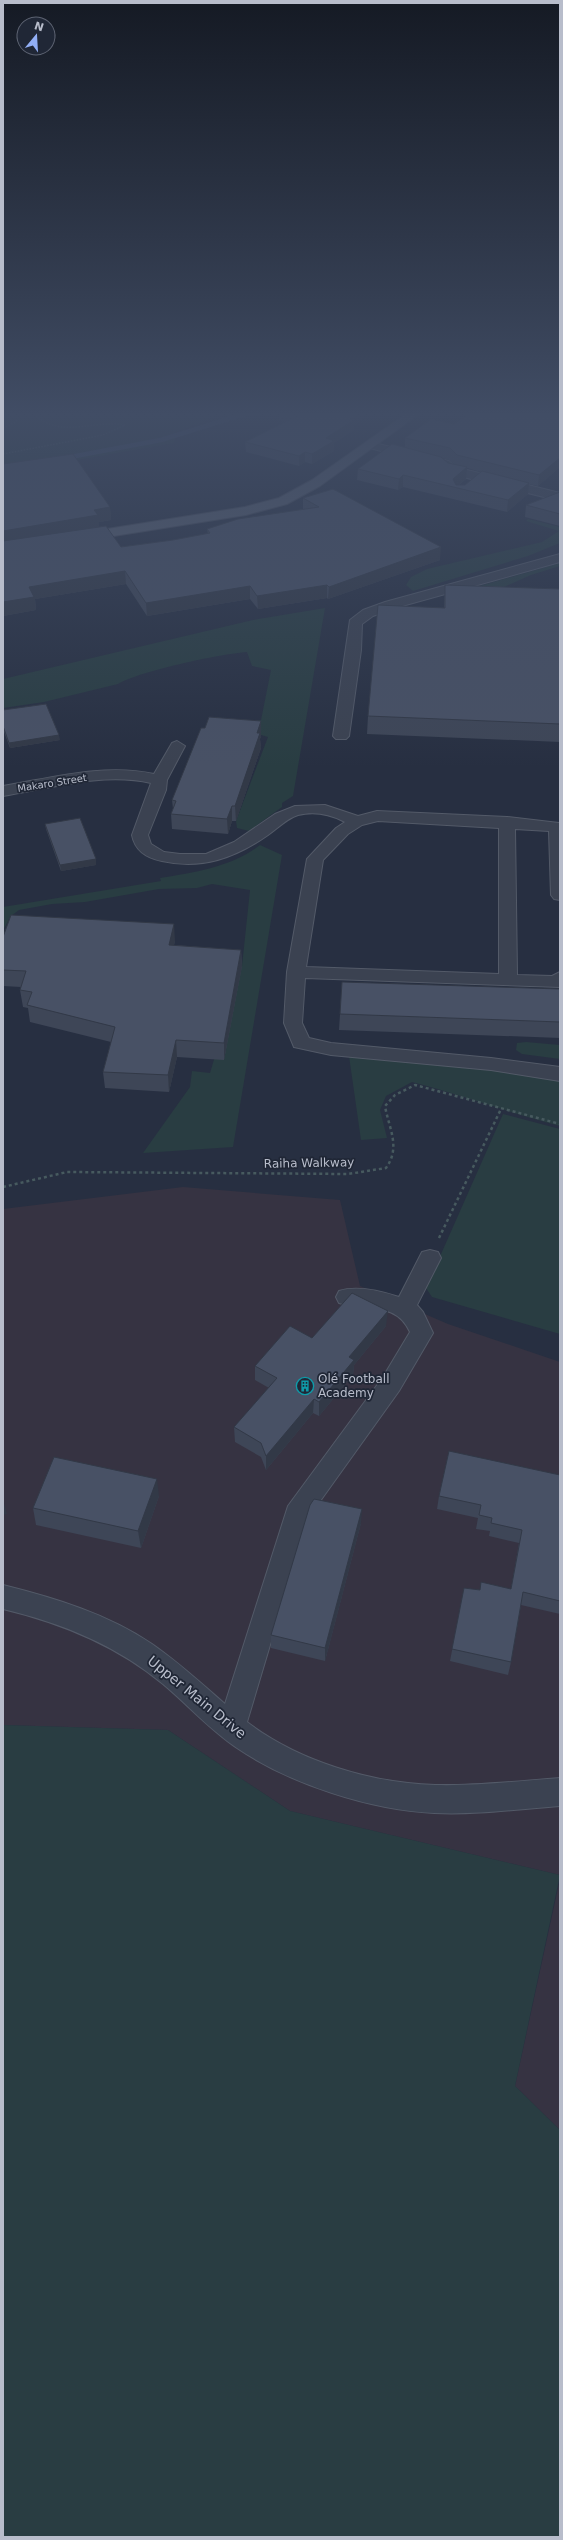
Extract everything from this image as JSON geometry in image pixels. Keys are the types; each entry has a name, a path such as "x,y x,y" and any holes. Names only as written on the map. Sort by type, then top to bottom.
{"main road":[{"path":"72,538 123,530"}],"street":[{"path":"341,736 354,650 355,623 368,613 390,605 560,558"},
{"path":"531,580 560,570"},
{"path":"178,746 159,780 158,790 140,835 141,842 147,850 160,856 193,861 210,859 235,850 280,818 294,811 311,809 339,811 356,822"},
{"name":"Makaro Street","path":"3,791 101,776 149,776 159,780"},
{"path":"560,895 557,831 553,826 546,824 377,816 356,822 342,831 315,859 296,972 293,1023 301,1043 346,1051 491,1064 560,1074"},
{"path":"507,822 508,980"},
{"path":"296,972 557,982 560,978"},
{"path":"403,1310 430,1258"},
{"path":"231,1728 297,1514 391,1384 422,1333 412,1314 381,1299 347,1297"},
{"name":"Upper Main Drive","path":"3,1597 45,1607 86,1622 123,1640 160,1665 231,1728 260,1747 295,1763 352,1784 394,1794 434,1799 560,1792"}],"path":[{"name":"Raiha Walkway","path":"3,1187 67,1172 348,1174 386,1168 395,1157 396,1148 387,1120 385,1106 395,1095 416,1085 560,1124"},
{"path":"430,1258 501,1109"}],"shaded area":[{"path":"183,1187 340,1200 360,1286 448,1324 560,1362 560,1875 290,1811 168,1730 3,1725 3,1209"},
{"path":"560,1879 560,2130 515,2086"}],"green space":[{"path":"554,530 560,530 560,543 528,556 413,591 406,585 411,577 427,569 542,542 559,531"},
{"path":"560,563 560,566 531,575 504,587 473,588"},
{"path":"325,608 293,796 282,803 282,807 249,831 237,828 236,821 268,737 225,725 261,720 271,670 252,666 247,652 181,664 144,674 118,684 44,702 3,708 3,679 253,620"},
{"path":"260,845 282,855 233,1147 143,1153 190,1087 192,1071 210,1073 242,966 250,890 212,884 197,888 159,889 85,902 52,904 19,910 11,916 3,930 3,907 161,881 160,878 200,871 225,864 237,859"},
{"path":"526,1042 560,1045 560,1059 522,1054 516,1050 517,1043"},
{"path":"349,1056 469,1065 560,1081 560,1126 412,1082 386,1096 380,1110 387,1138 361,1140"},
{"path":"503,1114 560,1129 560,1334 432,1297 426,1288"},
{"path":"3,1725 168,1730 290,1811 560,1875 515,2086 560,2130 560,2537 3,2537"}],"building":[{"path":"82,530 109,530 121,547 210,533 207,530 408,530 441,547 329,587 327,585 257,596 250,586 146,603 125,571 29,587 34,597 3,602 3,541"},
{"path":"445,585 560,589 560,724 368,716 378,605 445,608"},
{"path":"46,704 59,735 9,743 3,726 3,710"},
{"path":"209,717 261,721 257,733 260,733 235,806 232,806 227,819 171,814 176,801 172,800 201,728 205,728"},
{"path":"80,818 96,859 60,865 45,824"},
{"path":"11,915 174,924 169,945 241,950 224,1043 176,1040 168,1075 103,1072 115,1027 27,1005 32,992 20,990 26,971 3,970 3,937"},
{"path":"342,982 560,989 560,1022 340,1014"},
{"name":"Olé Football Academy","path":"352,1293 388,1311 349,1357 354,1360 319,1402 314,1399 266,1456 261,1443 234,1427 277,1378 255,1366 290,1326 312,1338"},
{"path":"449,1451 560,1475 560,1601 523,1592 511,1662 452,1649 464,1588 480,1590 481,1582 511,1589 522,1530 491,1523 492,1518 479,1515 481,1505 439,1496"},
{"path":"54,1457 157,1479 138,1531 33,1508"},
{"path":"314,1499 362,1509 325,1648 271,1635 310,1505"}],"place":[{"name":"Olé Football Academy","path":"305,1386"}]}
